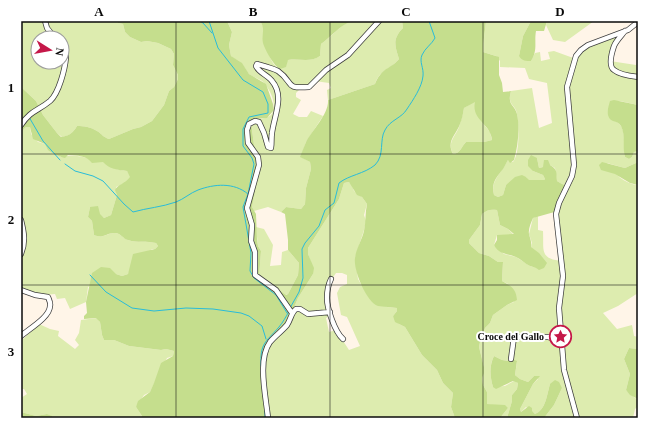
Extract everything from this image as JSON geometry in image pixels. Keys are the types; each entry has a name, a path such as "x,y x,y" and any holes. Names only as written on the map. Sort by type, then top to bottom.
{"street":[{"path":"268,418 263,376 264,355 270,342 290,320 290,311 282,296 255,275 254,271 255,252 251,242 252,225 247,208 258,165 258,157 248,143 247,130 249,124 255,121 259,122 268,148 271,148 279,99 278,89 272,80 256,66 257,64 278,71 291,86 295,88 309,87 326,70 348,55 379,21"},
{"path":"577,418 564,370 561,342 560,308 564,276 556,214 559,203 572,176 574,165 567,87 576,56 581,50 595,42 625,31 638,22"},
{"path":"616,42 625,31"},
{"path":"617,34 611,64 612,68 620,74 638,78"},
{"path":"21,124 32,111 50,101 56,93 62,70"},
{"path":"21,220 24,232 24,247 21,254"},
{"path":"331,279 327,298 334,325 343,339"},
{"path":"21,290 35,295 48,297 50,304 49,311 43,319 21,336"},
{"path":"290,311 298,308 308,314 330,312"},
{"path":"511,359 514,337 548,337 561,342"}],"green space":[{"path":"366,20 402,21 403,28 397,36 395,43 399,59 396,63 382,72 375,84 328,100 327,90 331,88 329,83 315,81 302,87 296,93 296,97 301,100 293,114 299,117 307,117 311,111 323,116 306,142 301,157 310,162 311,169 306,188 305,204 301,209 286,207 281,212 268,207 254,211 252,207 260,159 254,145 251,122 267,118 271,115 274,102 265,84 248,73 241,63 231,56 229,45 232,32 227,21 260,21 265,33 271,60 280,69 288,60 308,60 320,56 321,44 348,22"},
{"path":"21,21 118,21 118,23 123,24 125,32 130,37 141,42 147,41 158,43 171,49 174,54 173,65 178,75 178,79 174,87 169,91 164,105 152,121 141,127 109,139 99,132 80,126 77,126 69,135 62,137 43,115 36,101 21,87"},
{"path":"118,21 227,21 232,32 229,45 231,56 242,63 249,74 266,84 274,110 267,118 255,119 251,122 254,145 260,159 252,207 256,214 257,239 258,246 261,251 259,277 286,295 288,294 298,275 299,263 288,250 285,214 281,212 286,207 301,209 305,204 306,188 311,169 310,162 300,157 306,142 326,111 328,100 375,84 378,77 386,69 398,61 399,59 395,43 397,36 403,28 402,21 486,21 483,52 499,57 499,75 503,92 511,91 510,102 516,110 518,125 514,160 510,163 508,160 496,178 493,187 494,195 498,197 503,195 506,185 515,177 522,175 529,180 545,179 543,175 533,171 528,166 528,160 531,155 537,158 539,168 543,167 544,160 548,160 550,165 555,170 557,181 567,187 558,211 533,218 530,226 529,232 531,247 539,253 547,263 544,268 539,270 516,257 498,251 494,245 497,240 497,235 514,234 500,225 497,210 489,210 482,214 480,225 469,240 469,243 479,253 489,256 498,262 503,262 502,281 508,284 516,293 517,300 493,315 490,323 485,328 479,347 484,367 482,378 483,385 487,392 487,404 505,405 508,408 500,418 455,418 451,407 453,393 443,383 437,370 422,355 405,327 395,322 393,316 397,311 397,308 378,306 373,303 365,292 358,277 355,258 364,231 367,204 362,197 357,195 349,182 344,183 339,199 308,248 308,254 314,268 313,274 298,298 290,317 263,357 268,418 141,418 142,416 136,407 138,401 150,392 161,363 173,356 174,351 129,346 114,340 104,340 100,322 96,318 84,319 84,316 87,313 86,302 92,273 101,267 110,268 116,274 122,276 128,274 133,254 155,249 158,246 156,243 128,240 117,233 103,236 94,235 92,221 88,217 90,207 98,206 100,214 104,218 111,215 117,195 115,190 130,177 127,171 111,168 103,162 92,163 90,160 82,156 68,155 65,158 56,155 48,150 45,144 33,139 30,127 26,127 21,132 21,87 36,101 43,115 61,137 69,135 77,126 80,126 99,132 109,139 141,127 152,121 164,105 169,91 174,87 178,79 178,75 173,65 174,54 171,49 158,43 147,41 141,42 130,37 125,32 123,24 118,23","holes":["475,102 478,118 488,130 492,140 484,142 466,142 459,151 453,154 451,142 460,124 464,108"]},
{"path":"260,21 352,21 339,28 321,44 320,56 308,60 288,60 286,67 280,69 268,54 264,46 263,27"},
{"path":"486,21 531,21 523,36 519,56 531,61 535,53 540,52 541,61 550,59 548,52 554,51 576,59 585,46 614,35 619,37 610,61 636,65 638,61 638,105 620,101 610,101 617,122 624,134 625,157 629,159 632,157 634,152 638,151 638,163 625,168 607,163 616,174 628,183 638,185 638,293 618,306 603,313 617,329 632,325 634,336 638,337 638,349 629,348 624,359 630,374 626,390 638,399 638,406 635,409 633,418 544,418 554,405 562,388 550,384 546,401 539,412 535,414 526,407 521,412 520,409 533,384 538,379 534,376 528,382 520,379 515,375 517,362 512,359 510,361 502,360 494,356 490,371 493,387 505,386 514,381 518,383 517,389 512,395 512,401 507,418 500,418 508,408 487,404 487,392 483,385 482,378 484,367 479,347 480,342 485,328 490,323 493,315 514,302 508,284 502,281 503,263 479,253 469,243 469,240 480,225 482,214 489,210 497,210 500,225 508,229 514,235 497,235 494,245 504,254 516,257 530,266 539,269 531,247 532,243 529,234 533,218 538,216 538,230 543,231 543,248 546,256 562,261 558,211 562,184 557,181 555,168 550,165 539,168 537,158 533,171 543,175 544,180 528,180 526,177 506,185 503,195 498,197 494,195 493,187 495,181 508,160 513,162 517,152 518,119 516,110 510,99 511,91 532,88 539,128 552,123 547,83 529,79 525,68 500,67 500,61 496,56 483,52"},
{"path":"531,21 547,21 544,31 536,31 533,57 531,61 527,61 523,60 519,56 523,36"},
{"path":"547,21 594,21 565,42 553,40 546,25"},
{"path":"614,100 638,105 638,151 634,152 632,157 629,159 625,157 621,126 610,119 608,115 610,101"},
{"path":"475,101 485,126 490,132 492,140 484,142 466,142 459,151 453,154 451,150 451,143 459,127 464,108"},
{"path":"26,127 30,127 31,134 38,142 45,144 51,152 61,157 82,157 103,162 120,170 127,171 131,177 127,182 116,187 117,195 111,215 104,218 90,207 88,217 92,221 94,235 103,236 117,233 128,240 156,243 158,246 155,249 152,249 130,270 128,274 122,276 116,274 88,287 86,302 70,309 65,298 57,299 55,294 34,296 21,290 21,132"},
{"path":"602,162 625,168 638,163 638,185 630,183 615,174 601,170 599,165"},
{"path":"349,182 354,191 362,197 367,204 364,215 366,221 364,230 355,258 358,279 368,296 387,307 397,308 397,311 393,316 399,324 405,327 422,355 437,370 443,383 453,393 451,407 455,418 268,418 263,357 265,349 290,317 298,298 313,274 308,248 339,199 344,183","holes":["336,273 347,275 347,284 340,287 337,293 341,315 347,317 360,346 349,350 336,330 329,332 326,318 330,316 328,289"]},
{"path":"256,227 264,229 273,245 270,266 281,265 282,252 288,250 299,263 298,275 288,294 285,295 259,277 261,251 258,246"},
{"path":"97,318 100,322 104,340 114,340 129,346 174,351 173,356 167,358 150,392 144,395 136,407 142,416 141,418 52,418 47,414 36,416 21,412 21,398 27,394 24,389 21,389 21,338 23,339 39,324 59,331 58,336 75,349 79,345 75,340 79,333 81,320"},
{"path":"629,348 638,349 638,399 630,395 626,390 630,374 624,359"},
{"path":"494,356 502,360 509,361 512,359 517,361 515,375 520,379 528,382 534,376 540,376 533,384 520,409 521,412 529,406 535,414 539,412 546,401 550,384 555,380 559,382 562,388 554,405 544,418 507,418 512,401 512,395 517,389 518,383 513,381 496,389 493,387 490,372"},
{"path":"21,412 36,416 47,414 52,416 52,418 21,418"}],"waterway":[{"path":"200,21 212,33"},
{"path":"209,21 218,48 243,80 263,92 268,104 268,113 249,117 243,129 243,146 252,158 254,164 248,194 243,207 251,253 250,271 254,278 276,295 287,313"},
{"path":"290,308 299,292 303,278 302,249 319,226 325,210 334,203 339,183 375,165 380,157 382,138 385,130 405,112 419,89 423,76 421,60 422,55 435,38 429,21"},
{"path":"29,117 43,141 60,160"},
{"path":"65,164 75,171 93,176 103,181 133,212 176,202 195,191 217,185 237,187 248,194"},
{"path":"90,275 106,292 132,308 154,311 186,308 213,309 241,313 249,316 262,326 266,339"},
{"path":"261,366 261,352 264,344 280,325 289,311"},
{"path":"265,409 265,418"}],"place":[{"name":"Croce del Gallo","path":"560,336"}]}
